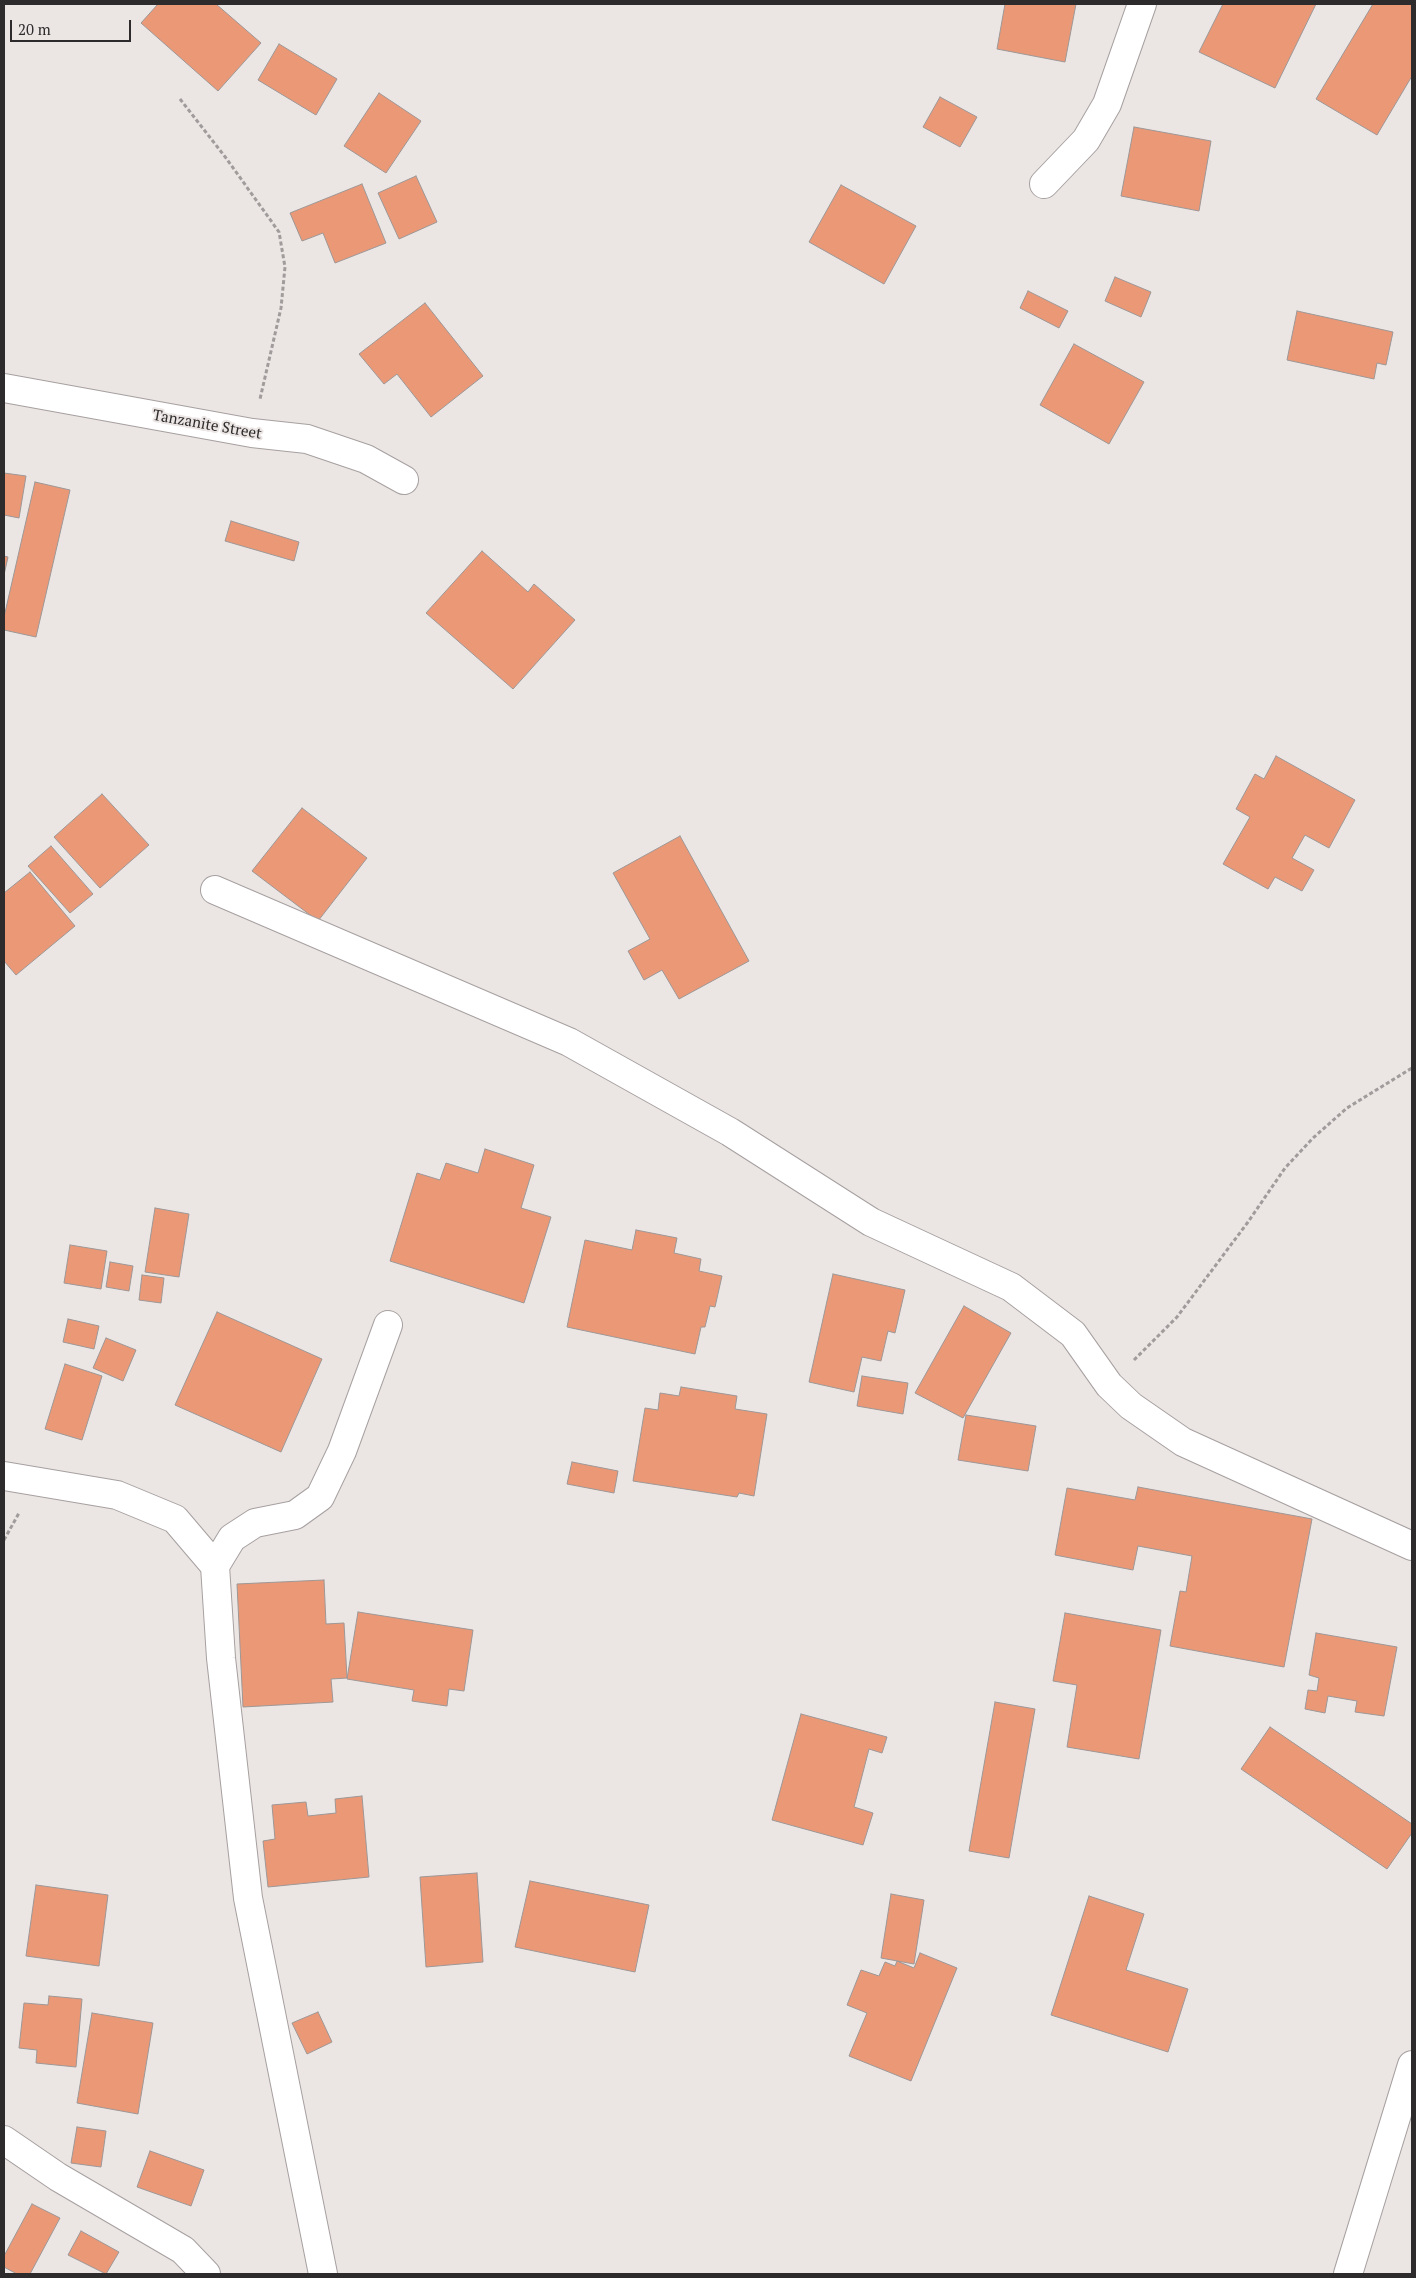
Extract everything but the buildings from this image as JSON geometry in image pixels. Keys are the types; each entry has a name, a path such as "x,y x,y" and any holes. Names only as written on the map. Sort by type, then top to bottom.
{"street":[{"path":"1044,184 1086,140 1107,104 1142,4"},
{"name":"Tanzanite Street","path":"4,388 252,433 307,439 366,459 404,480"},
{"path":"215,890 569,1042 730,1132 870,1222 1011,1287 1073,1334 1109,1385 1131,1406 1183,1442 1412,1546"},
{"path":"323,2274 248,1898 221,1658 215,1566 232,1538 254,1523 295,1515 320,1497 342,1451 388,1325"},
{"path":"4,1476 117,1495 176,1519 215,1566"},
{"path":"1348,2274 1412,2065"},
{"path":"4,2140 58,2177 183,2250 206,2274"}],"path":[{"path":"180,99 226,158 279,232 285,267 281,308 252,433"},
{"path":"1109,1385 1177,1317 1248,1222 1285,1168 1313,1138 1347,1108 1412,1068"}]}
